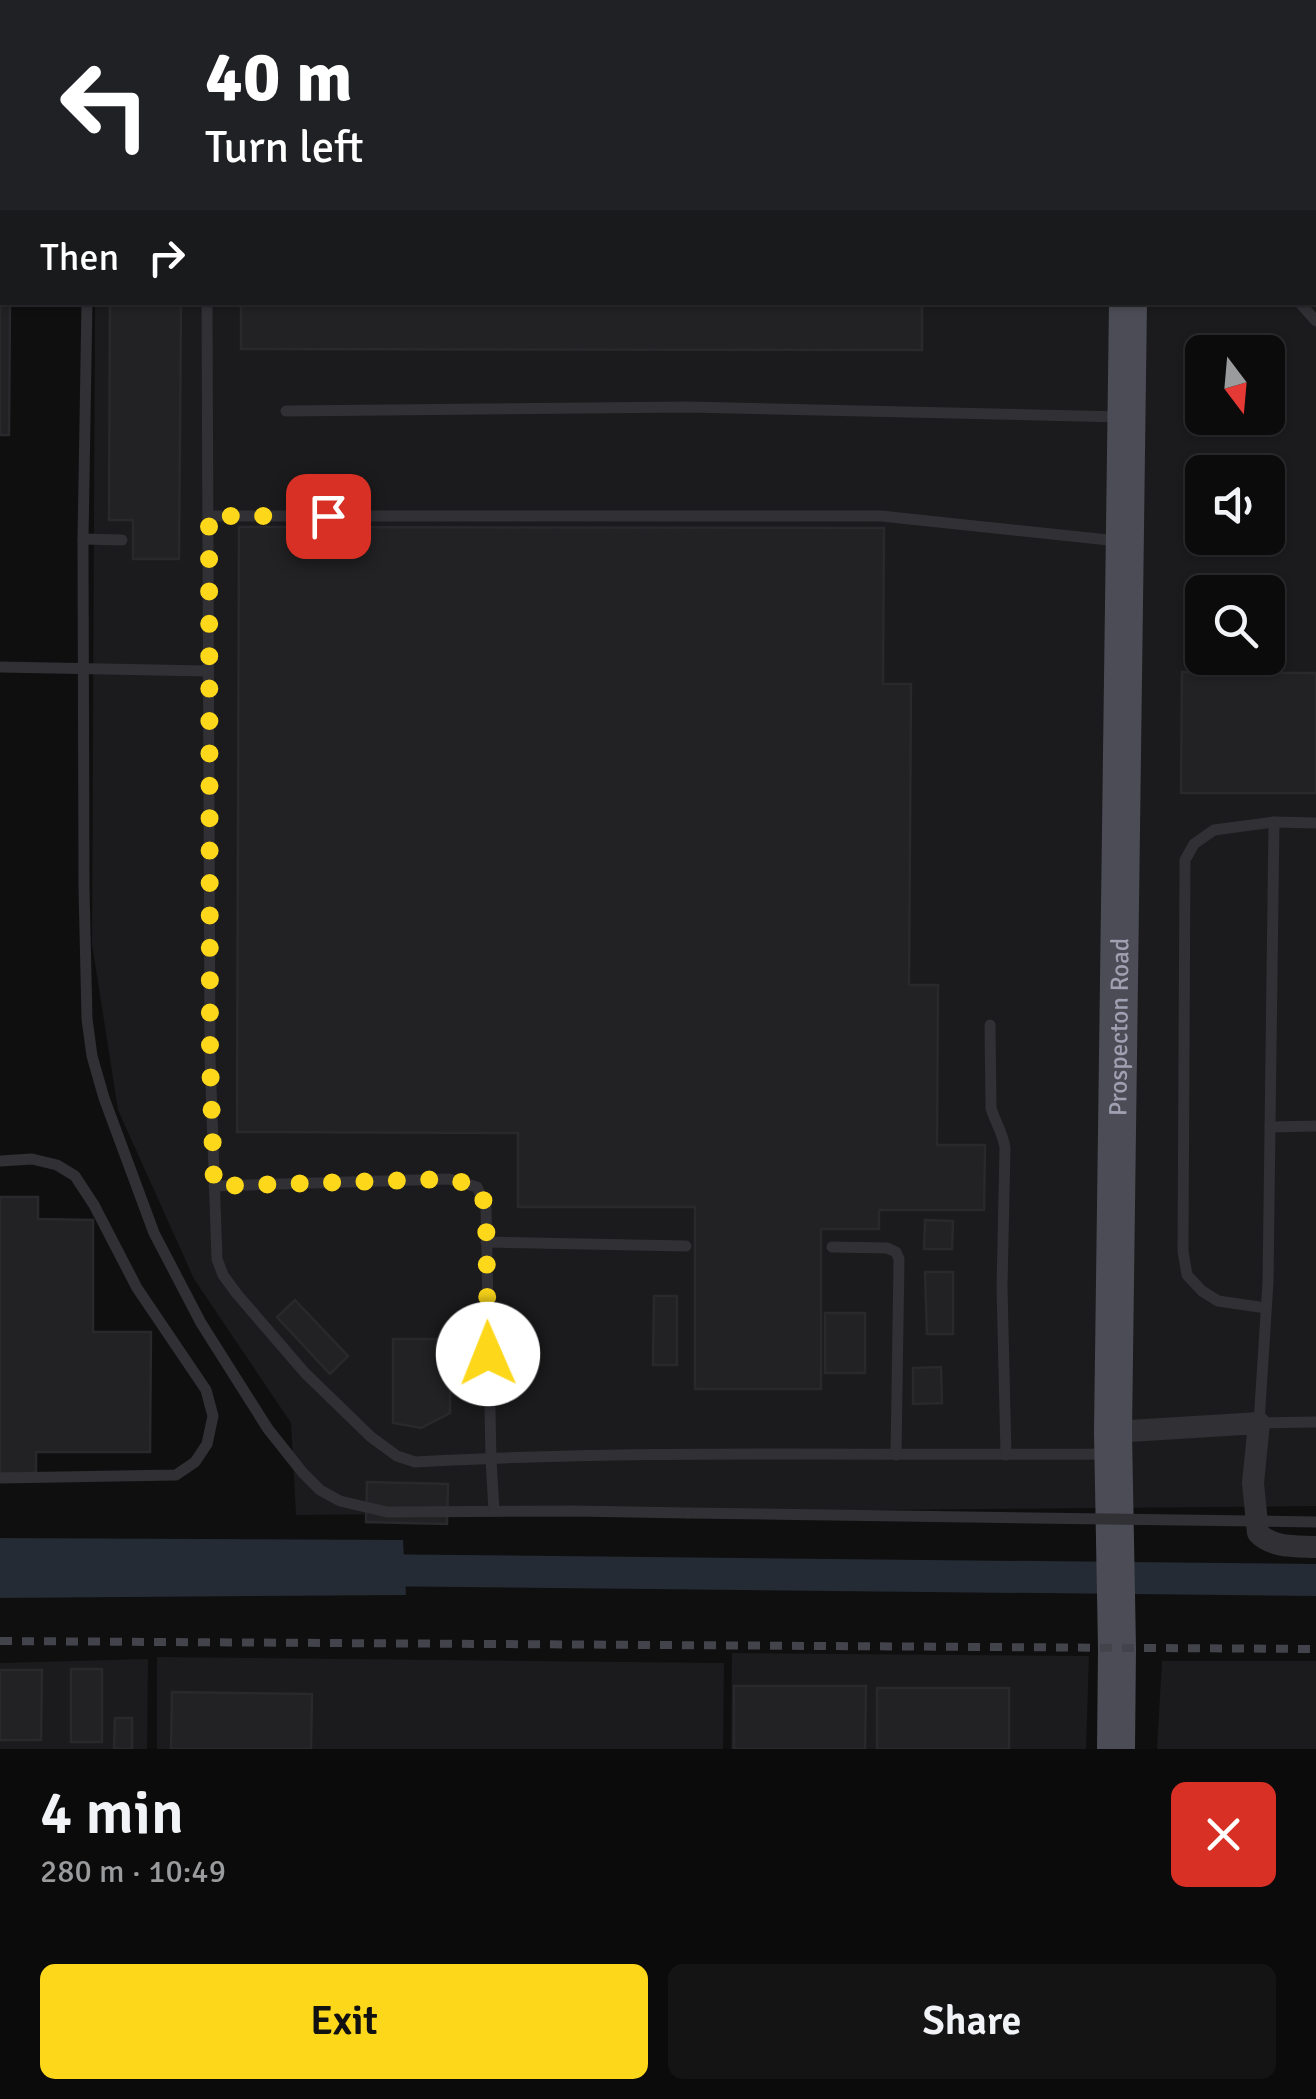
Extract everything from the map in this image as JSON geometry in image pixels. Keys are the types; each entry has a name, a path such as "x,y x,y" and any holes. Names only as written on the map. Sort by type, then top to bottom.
{"main road":[{"name":"Prospecton Road","path":"1116,1749 1113,1443 1128,305"}],"street":[{"path":"1113,1443 1259,1422 1254,1483 1260,1538 1277,1544 1316,1547"}],"lane":[{"path":"87,305 83,539 86,1020 92,1056 154,1234 201,1323 268,1429 320,1490 340,1501 387,1512 1316,1522"},
{"path":"206,305 214,1186 219,1268 237,1294 305,1373 372,1438 397,1456 415,1462 653,1452 1006,1455 1113,1443"},
{"path":"286,410 688,406 1126,417"},
{"path":"209,516 881,516 1124,542"},
{"path":"83,539 122,540"},
{"path":"0,667 208,670"},
{"path":"1274,822 1266,1308 1259,1422 1316,1422"},
{"path":"1266,1308 1218,1301 1187,1275 1183,1250 1185,860 1194,844 1214,830 1274,822 1316,823"},
{"path":"990,1025 991,1108 1004,1136 1005,1148 1002,1287 1006,1455"},
{"path":"1270,1127 1316,1126"},
{"path":"0,1161 57,1164 75,1176 137,1288 206,1390 213,1416 208,1444 195,1462 176,1475 0,1478"},
{"path":"214,1186 449,1179 478,1186 486,1207 494,1511"},
{"path":"486,1242 686,1246"},
{"path":"832,1247 887,1248 896,1252 899,1259 896,1455"}],"shaded area":[{"path":"95,305 1316,305 1316,1506 296,1515 291,1423 194,1279 118,1110 92,944"},
{"path":"0,1538 403,1540 406,1595 0,1598"},
{"path":"732,1653 1089,1656 1086,1749 731,1749"},
{"path":"157,1657 724,1663 723,1749 157,1749"},
{"path":"148,1659 147,1749 0,1749 0,1663"},
{"path":"1162,1661 1316,1661 1316,1749 1157,1749"}],"building":[{"path":"0,305 10,305 9,435 0,435"},
{"path":"110,305 181,305 179,559 133,559 133,520 109,520"},
{"path":"241,305 922,305 922,350 241,349"},
{"path":"239,527 884,528 883,684 911,684 909,985 938,985 937,1145 985,1145 984,1210 879,1210 879,1229 821,1229 821,1389 695,1389 695,1207 518,1207 518,1133 237,1132"},
{"path":"1182,672 1316,673 1316,793 1181,793"},
{"path":"0,1197 38,1197 38,1219 93,1220 93,1332 151,1332 150,1452 36,1452 36,1473 0,1473"},
{"path":"925,1220 953,1221 952,1249 924,1249"},
{"path":"925,1272 953,1272 953,1334 927,1334"},
{"path":"654,1296 677,1296 677,1365 653,1365"},
{"path":"295,1300 348,1356 330,1374 277,1317"},
{"path":"825,1313 865,1313 865,1373 825,1373"},
{"path":"393,1339 450,1339 450,1413 421,1428 393,1423"},
{"path":"941,1367 942,1403 913,1404 913,1368"},
{"path":"367,1482 448,1484 447,1524 366,1522"},
{"path":"71,1669 102,1669 102,1742 71,1742"},
{"path":"0,1670 42,1670 41,1740 0,1740"},
{"path":"734,1686 866,1686 865,1749 734,1749"},
{"path":"877,1688 1009,1688 1009,1749 877,1749"},
{"path":"172,1692 312,1694 311,1749 171,1749"},
{"path":"115,1718 132,1718 132,1749 114,1749"}],"waterway":[{"path":"361,1570 1316,1580"}],"railway":[{"path":"0,1641 1316,1649"}],"route":[{"path":"328,516 209,516 210,1058 214,1186 449,1179 478,1186 486,1207 488,1354"}]}
